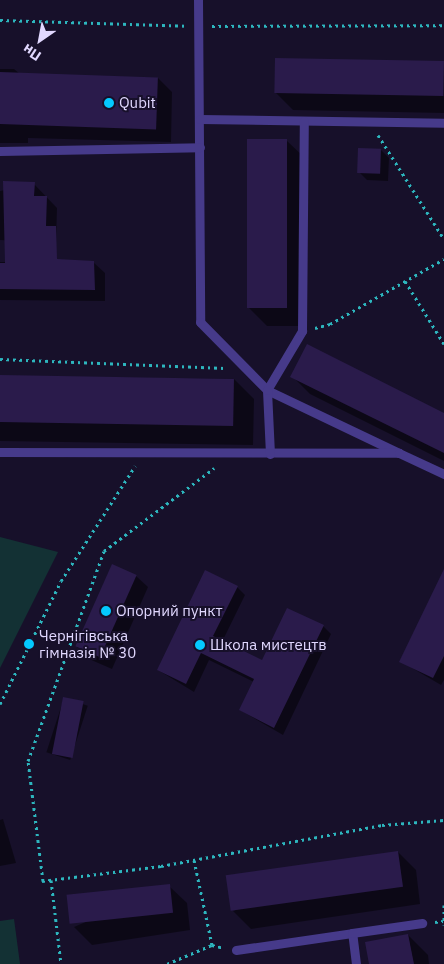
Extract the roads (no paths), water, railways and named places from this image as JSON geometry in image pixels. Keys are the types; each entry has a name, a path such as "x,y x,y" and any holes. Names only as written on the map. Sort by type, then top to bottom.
{"lane":[{"path":"198,0 200,322 267,390 444,474"},
{"path":"200,119 444,123"},
{"path":"270,454 267,390 302,331 304,121"},
{"path":"0,150 200,147"},
{"path":"0,452 399,453"},
{"path":"236,950 422,923"},
{"path":"352,933 356,964"}],"place":[{"name":"Qubit","path":"109,103"},
{"name":"Опорний пункт","path":"106,611"},
{"name":"Чернігівська гімназія № 30","path":"29,644"},
{"name":"Школа мистецтв","path":"200,645"}]}
